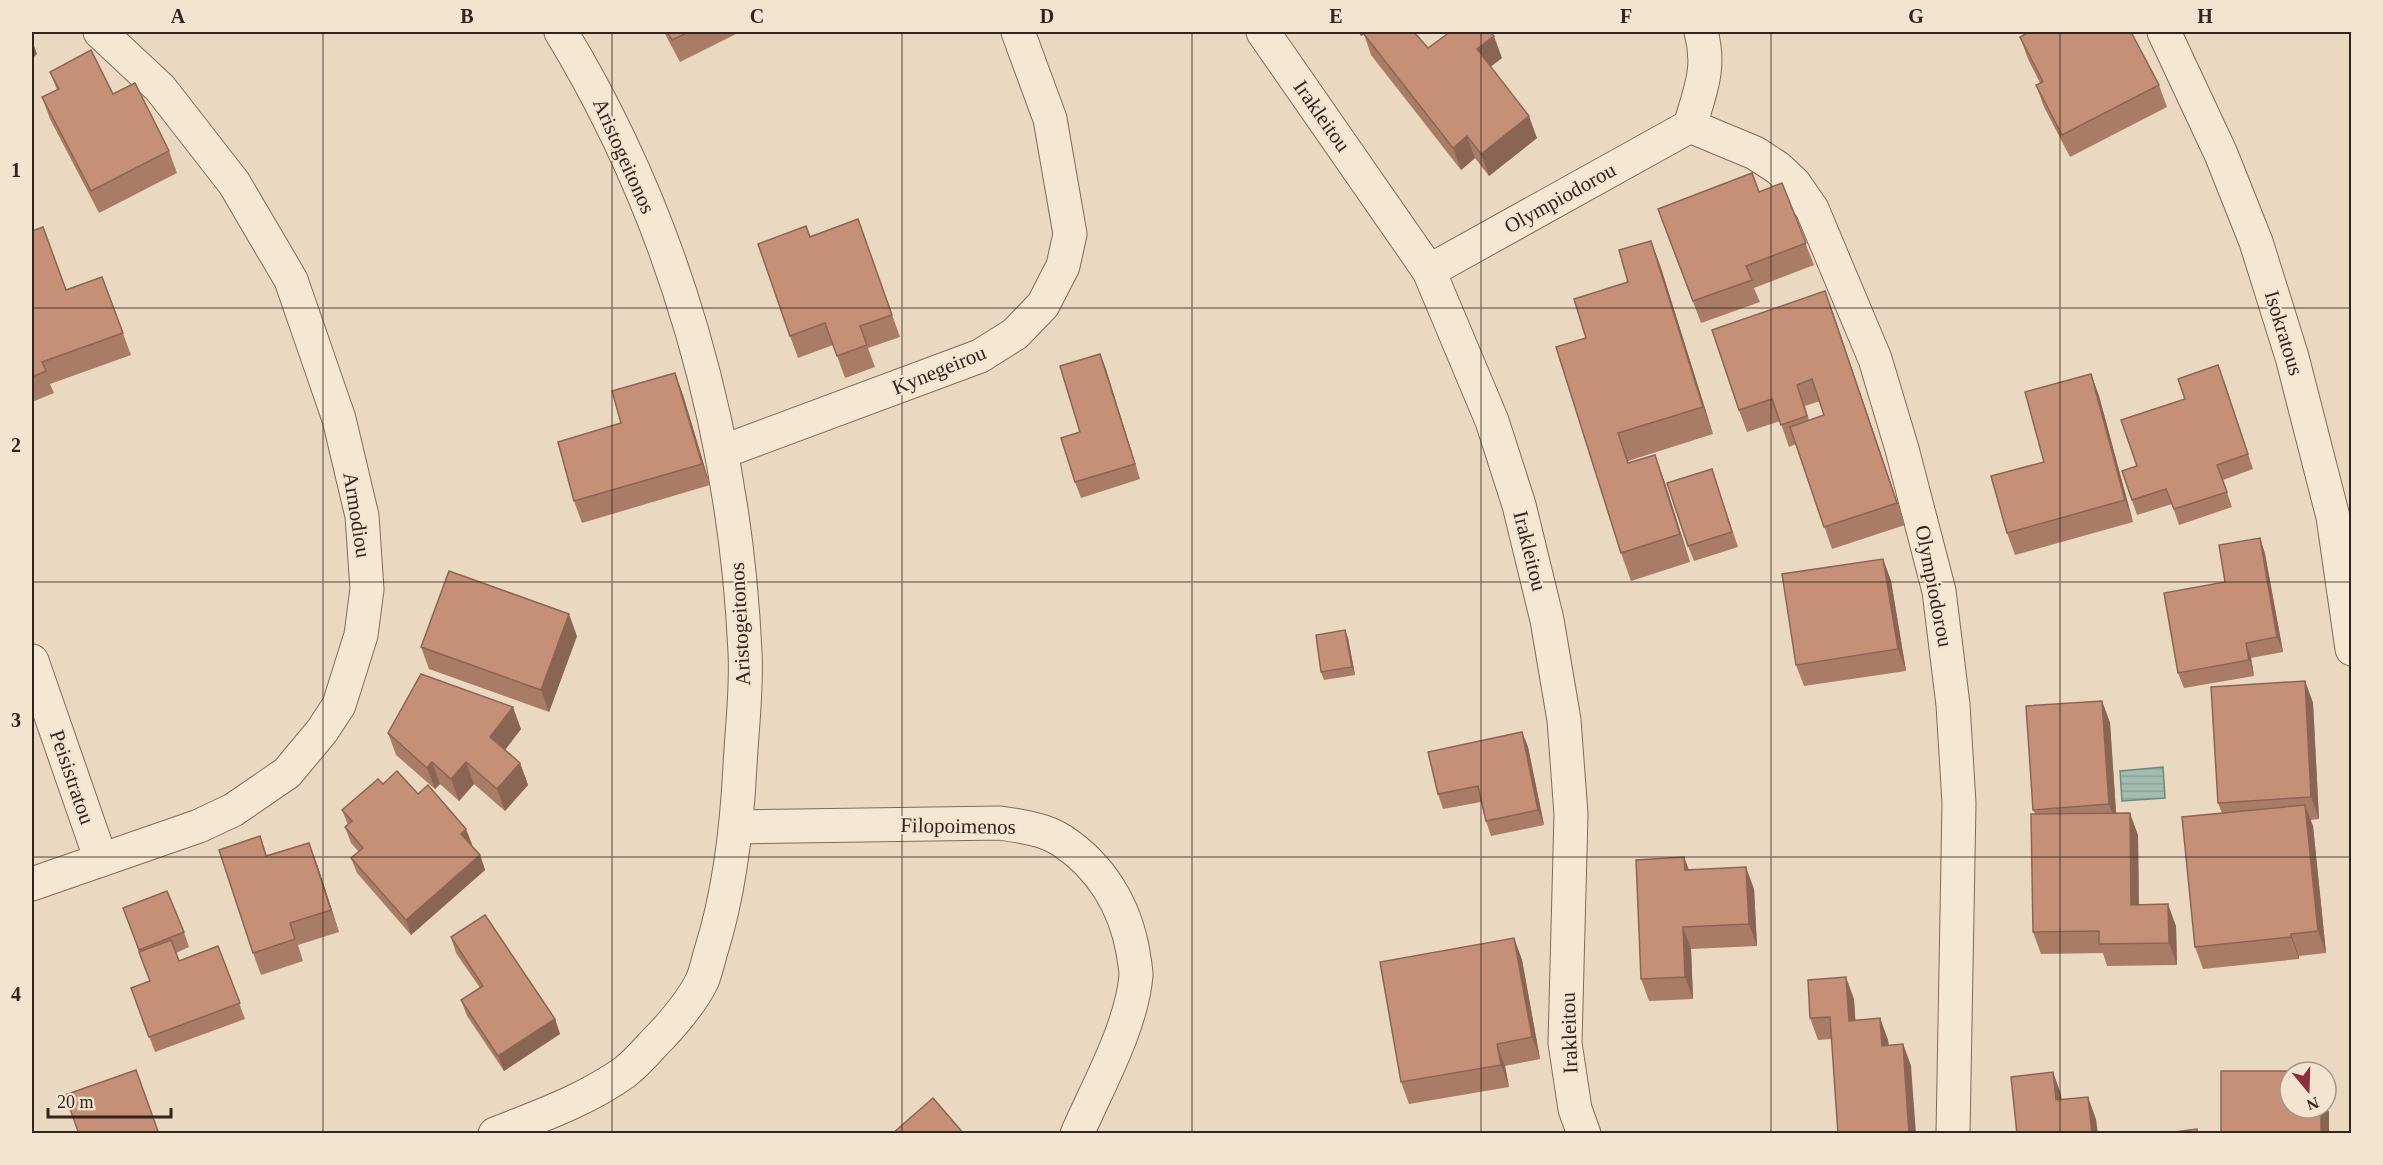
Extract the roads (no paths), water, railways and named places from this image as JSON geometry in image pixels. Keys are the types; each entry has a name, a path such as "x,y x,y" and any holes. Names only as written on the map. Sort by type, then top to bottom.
{"street":[{"name":"Armodiou","path":"32,884 199,826 233,810 288,773 322,731 339,705 361,635 366,589 362,516 339,419 291,280 234,183 160,88 100,32"},
{"name":"Aristogeitonos","path":"495,1134 570,1105 627,1071 676,1021 702,981 706,970 720,925 737,827 745,655 733,511 722,452 694,340 665,250 628,156 582,66 561,32"},
{"name":"Kynegeirou","path":"722,452 980,356 1015,334 1043,305 1063,266 1071,234 1050,119 1018,32"},
{"name":"Irakleitou","path":"1263,32 1429,270 1492,421 1519,505 1548,620 1564,720 1571,814 1565,1043 1575,1109 1584,1134"},
{"path":"1690,126 1705,72 1706,51 1701,32"},
{"name":"Isokratous","path":"2164,32 2221,154 2256,242 2292,357 2333,517 2352,649"},
{"name":"Olympiodorou","path":"1429,270 1690,126 1755,153 1778,168 1794,183 1812,209 1875,359 1914,492 1939,591 1953,705 1959,803 1953,1134"},
{"name":"Peisistratou","path":"32,661 101,860"},
{"name":"Filopoimenos","path":"737,827 1000,823 1030,828 1060,839 1092,864 1116,898 1129,930 1136,974 1126,1020 1077,1134"}]}
